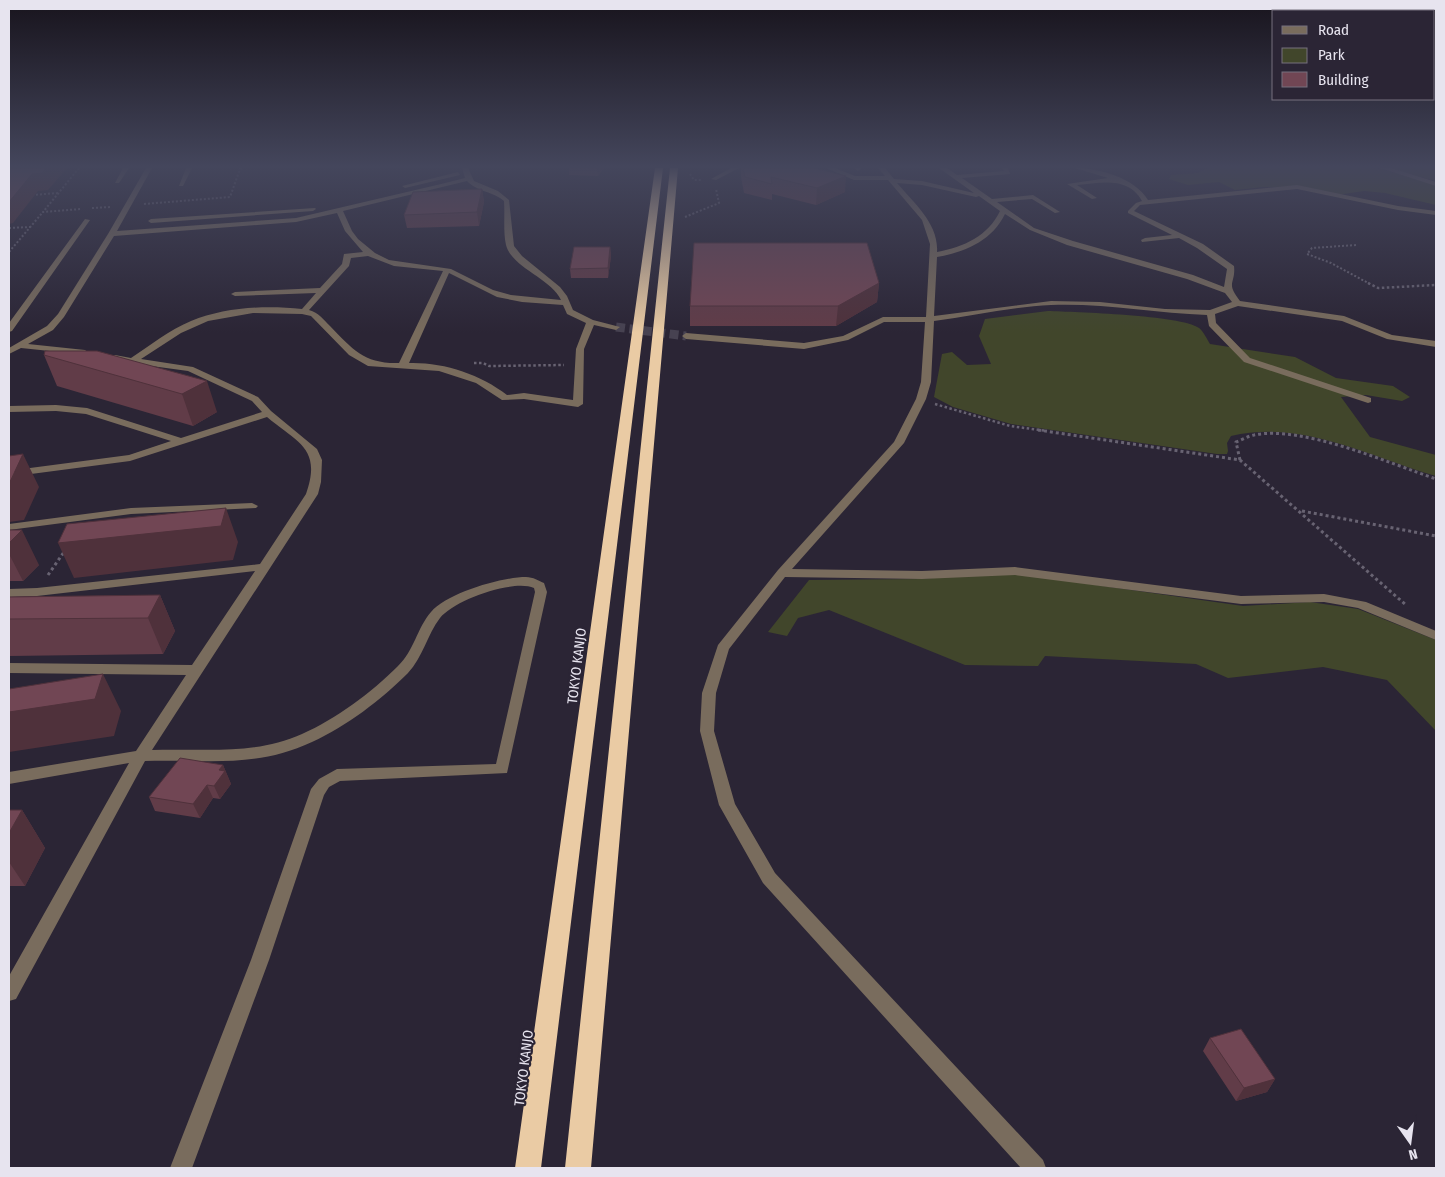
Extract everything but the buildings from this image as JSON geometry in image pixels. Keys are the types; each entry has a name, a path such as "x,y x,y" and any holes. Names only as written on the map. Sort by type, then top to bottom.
{"highway":[{"name":"TOKYO KANJO","path":"528,1168 661,223"},
{"path":"578,1168 668,223"}],"street":[{"path":"9,329 86,223"},
{"path":"9,351 22,346 50,328 61,315 118,223"},
{"path":"112,234 258,223"},
{"path":"346,223 352,237 379,259 397,264 447,270 459,274 479,287 502,295 536,301 566,302"},
{"path":"508,223 510,246 519,258 557,289 570,312 591,322 616,327"},
{"path":"926,223 934,244 926,382 921,399 899,443 782,572 723,648 709,693 707,732 728,805 769,878 1035,1168"},
{"path":"933,255 966,249 998,223"},
{"path":"1023,223 1032,229 1070,243 1190,277 1228,291"},
{"path":"1153,223 1181,236 1231,268 1227,281 1228,291 1237,303"},
{"path":"1145,240 1181,236"},
{"path":"304,311 346,264 347,256 371,253"},
{"path":"403,365 447,270"},
{"path":"235,294 322,290"},
{"path":"686,336 804,346 845,338 883,320 930,319 1051,303 1100,304 1166,312 1211,313 1237,303 1344,320 1390,337 1412,342 1436,344"},
{"path":"134,360 193,323 214,317 248,312 304,311 314,314 362,360 372,364 428,366 468,377 492,387 505,398 524,396 578,404 580,349 591,322"},
{"path":"1211,313 1212,324 1247,360 1368,400"},
{"path":"9,993 140,756 262,566 312,494 317,471 317,460 312,449 268,413 255,398 190,369 22,346"},
{"path":"9,409 56,408 87,411 182,442"},
{"path":"9,477 30,471 130,458 268,413"},
{"path":"9,527 131,511 252,506"},
{"path":"9,593 37,592 262,566"},
{"path":"782,572 922,575 979,570 1015,571 1241,600 1324,598 1362,605 1436,636"},
{"path":"9,778 140,756 223,758 257,755 308,738 328,726 405,669 415,655 428,624 444,606 517,582 528,581 540,586 541,592 502,769 337,775 324,783 317,793 260,960 181,1168"},
{"path":"9,668 196,670"}],"path":[{"path":"9,252 34,223"},
{"path":"9,228 30,227"},
{"path":"1356,246 1312,248 1307,254 1330,263 1378,288 1436,285"},
{"path":"474,363 483,362 489,366 579,365"},
{"path":"921,399 1010,426 1240,460 1408,607"},
{"path":"1240,460 1236,442 1244,436 1295,436 1345,447 1436,478"},
{"path":"1300,511 1436,536"},
{"path":"37,592 68,546"}],"green space":[{"path":"1048,311 1102,313 1171,320 1199,328 1210,344 1295,357 1336,378 1393,386 1410,397 1402,401 1366,395 1341,397 1370,437 1436,455 1436,476 1335,442 1310,436 1284,432 1258,432 1231,436 1227,443 1227,454 1217,454 1011,424 953,407 934,397 942,354 952,352 967,365 991,364 979,336 985,319"},
{"path":"981,574 1019,574 1243,606 1310,602 1358,609 1436,640 1436,731 1387,680 1323,667 1228,678 1196,664 1045,656 1038,666 965,665 829,610 798,618 787,636 768,632 809,580 921,579"}],"tunnel":[{"path":"616,327 686,336"}]}
